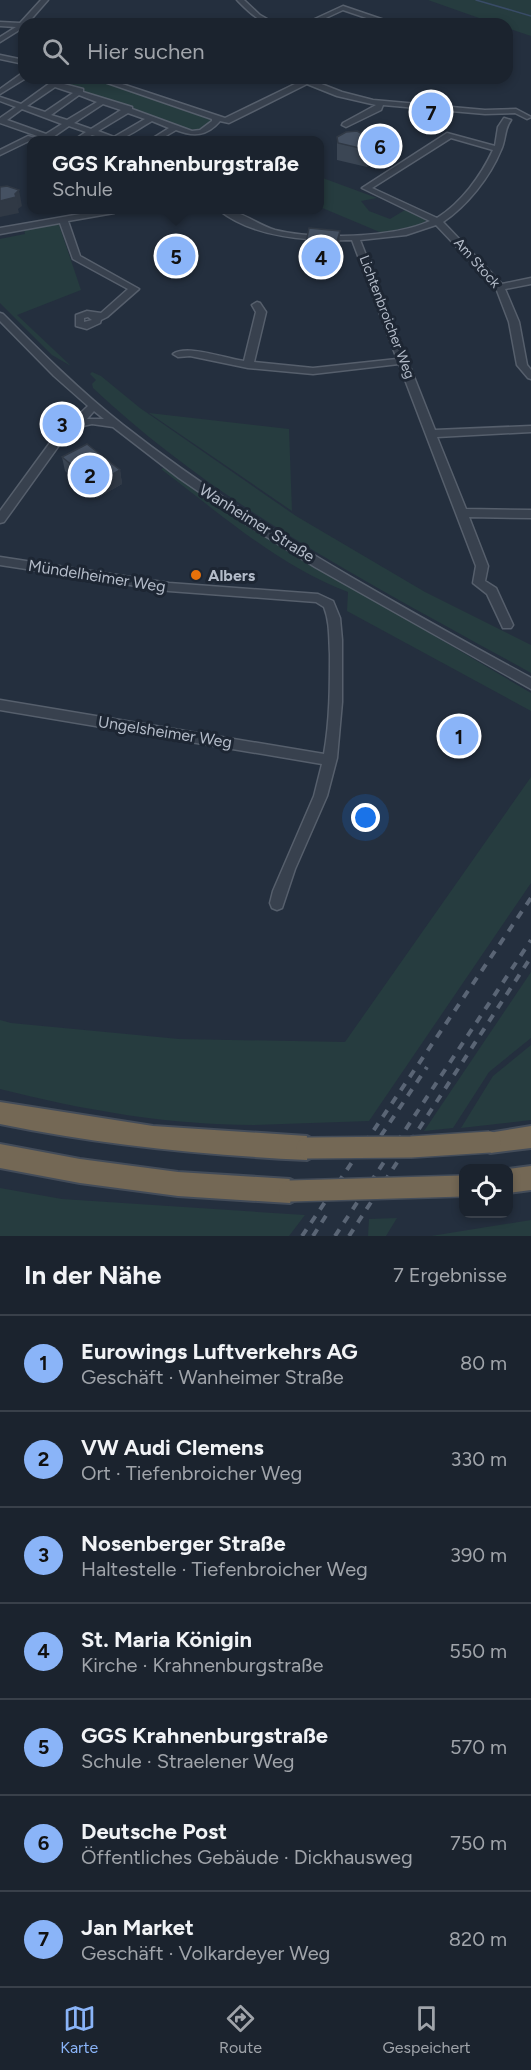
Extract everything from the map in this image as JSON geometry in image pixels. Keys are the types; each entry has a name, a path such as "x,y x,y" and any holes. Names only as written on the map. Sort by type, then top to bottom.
{"highway":[{"path":"0,1113 82,1130 198,1144 307,1148 411,1147 531,1137"},
{"path":"0,1156 80,1172 178,1184 290,1191 459,1186"},
{"path":"513,1180 531,1178"}],"street":[{"path":"29,18 45,0"},
{"path":"240,0 251,11 263,18"},
{"path":"321,18 344,8 373,18"},
{"path":"0,24 18,25"},
{"path":"0,40 18,28"},
{"path":"0,57 18,61"},
{"path":"0,92 18,80"},
{"path":"1,120 55,84 199,133 216,122 216,118"},
{"path":"118,84 159,96 216,118 232,119 295,84"},
{"path":"317,84 348,96 381,103 525,117"},
{"path":"46,114 80,92"},
{"path":"0,99 105,136"},
{"path":"39,136 69,123 104,100"},
{"path":"346,125 378,108 381,103"},
{"path":"86,136 129,109"},
{"name":"Lichtenbroicher Weg","path":"507,625 492,591 478,583 482,566 355,237 399,234 438,222 453,211 487,168 497,149 508,117"},
{"path":"122,136 152,118"},
{"path":"1,120 35,136"},
{"path":"162,136 176,127"},
{"path":"438,222 370,192 366,187 450,135 497,149"},
{"path":"0,153 27,141"},
{"path":"0,231 94,214"},
{"path":"233,214 278,233 355,237"},
{"path":"63,220 76,257 134,289 104,315 97,318"},
{"name":"Am Stock","path":"438,222 500,287 514,322 522,365 531,376"},
{"path":"500,287 531,281"},
{"path":"248,365 261,312 257,305"},
{"name":"Wanheimer Straße","path":"0,316 4,327 94,406 202,488 291,546 531,684"},
{"path":"178,354 190,353 248,365 313,371 404,361"},
{"path":"0,519 33,470 56,442 94,406"},
{"path":"74,424 99,421 121,427"},
{"path":"431,434 531,429"},
{"path":"460,513 531,514"},
{"name":"Mündelheimer Weg","path":"0,561 150,585 318,598 329,604 333,611 335,634 337,717 329,760"},
{"name":"Ungelsheimer Weg","path":"0,705 329,760"},
{"path":"277,903 288,863 321,794 329,760"}],"green space":[{"path":"428,0 531,0 531,36 513,30 513,18 479,18"},
{"path":"62,84 114,84 217,120 196,134"},
{"path":"324,178 377,198 361,201 369,211 390,219 405,210 426,220 423,224 382,233 324,209"},
{"path":"58,222 81,290 17,315 71,366 52,355 0,303 0,239 25,234 24,229"},
{"path":"92,372 101,376 140,408 296,516 425,592 531,645 531,673 360,578 248,509 142,431 93,388 92,384 96,380 90,374"},
{"path":"149,413 289,429 292,511"},
{"path":"164,468 249,526 531,693 531,711 347,611 348,592 298,568 250,537 161,469"},
{"path":"531,777 531,883 369,1121 254,1125 190,1122 94,1110 0,1089 0,1020 11,1023 179,1039 345,1042"},
{"path":"531,972 531,1038 489,1072 453,1128 424,1131"},
{"path":"531,1045 531,1120 461,1128 493,1076"},
{"path":"0,1188 62,1199 305,1215 289,1236 0,1236"},
{"path":"397,1218 386,1236 368,1236 369,1219"},
{"path":"531,1220 531,1236 431,1236"}],"building":[{"path":"357,131 372,139 375,146 368,150 338,143 337,137 346,132"},
{"path":"7,186 19,190 15,194 16,197 0,201 0,187"},
{"path":"309,228 340,231 336,245 312,245 313,243 306,242"},
{"path":"87,444 120,470 95,484 62,457"}],"waterway":[{"path":"476,0 531,16"}],"railway":[{"path":"302,1236 531,898"},
{"path":"335,1236 531,940"},
{"path":"349,1236 531,957"},
{"path":"372,1149 427,1067"},
{"path":"313,1236 329,1211"}],"place":[{"name":"Jan Market","path":"431,112"},
{"name":"Deutsche Post","path":"380,146"},
{"name":"GGS Krahnenburgstraße","path":"176,256"},
{"name":"St. Maria Königin","path":"321,257"},
{"name":"Nosenberger Straße","path":"62,424"},
{"name":"VW Audi Clemens","path":"90,475"},
{"name":"Albers","path":"196,575"},
{"name":"Eurowings Luftverkehrs AG","path":"459,736"}]}
